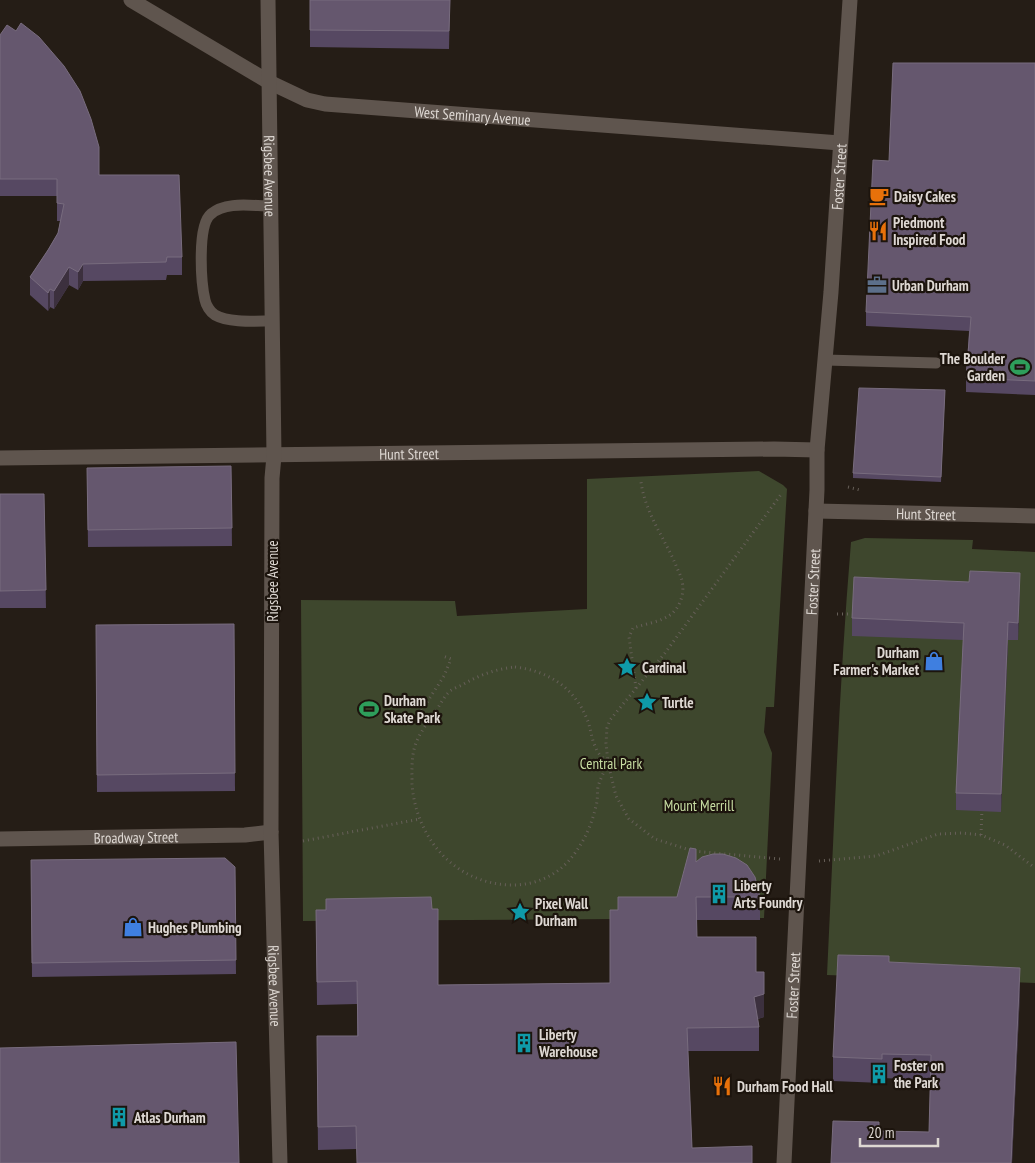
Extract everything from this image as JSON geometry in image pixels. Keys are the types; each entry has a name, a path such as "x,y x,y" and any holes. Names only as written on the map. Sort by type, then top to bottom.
{"street":[{"name":"West Seminary Avenue","path":"131,0 269,82 307,100 325,104 840,143"},
{"name":"Rigsbee Avenue","path":"268,0 274,456 272,478 271,832 280,1163"},
{"name":"Foster Street","path":"784,1163 816,511 817,450 850,0"},
{"name":"Hunt Street","path":"0,458 817,450"},
{"name":"Hunt Street","path":"816,511 1035,516"},
{"name":"Broadway Street","path":"0,839 245,835 271,832"}],"lane":[{"path":"270,206 228,206 216,210 209,215 204,224 201,243 205,301 209,309 216,316 234,320 272,322"},
{"path":"825,360 936,363"}],"path":[{"path":"636,688 629,637 634,628 661,620 670,615 680,603 682,582 671,554 649,513 643,496 641,482"},
{"path":"773,858 692,851 655,839 629,819 616,796 608,763 606,743 607,728 610,720 665,653 782,492"},
{"path":"838,614 862,615"},
{"path":"428,722 420,713 444,676 451,659 443,656"},
{"path":"515,667 532,669 551,676 564,686 578,701 587,718 596,750 608,763 598,787 597,804 591,824 573,856 560,870 544,880 524,886 504,886 488,883 460,870 436,849 426,835 414,802 412,761 416,743 428,722 449,692 480,675 499,669 515,667"},
{"path":"981,835 982,802"},
{"path":"303,841 420,819"},
{"path":"825,862 876,856 938,834 981,835 1005,845 1035,868"}],"green space":[{"name":"Central Park","path":"759,471 787,489 774,707 766,707 764,732 772,753 764,918 303,921 301,600 455,601 457,616 587,609 587,479"},
{"path":"865,538 973,540 972,549 1035,552 1035,983 827,975 840,704 851,542"}],"building":[{"path":"310,0 450,0 449,31 310,30"},
{"path":"21,23 39,37 64,66 80,91 99,147 99,175 179,175 182,257 167,257 166,262 83,264 78,272 69,267 54,291 50,289 48,293 30,277 58,233 64,204 57,203 57,179 0,179 0,35 7,25 16,31"},
{"path":"893,63 1035,63 1035,381 966,378 971,317 866,312 873,160 889,161"},
{"path":"859,388 945,390 941,477 853,473"},
{"path":"231,466 232,528 88,530 87,468"},
{"path":"0,494 44,494 46,590 0,591"},
{"path":"970,571 1020,573 1018,623 1008,622 1001,794 956,793 964,623 852,618 854,577 969,582"},
{"path":"234,624 235,773 97,775 96,625"},
{"name":"Liberty Warehouse","path":"690,848 696,849 696,862 702,857 723,854 736,858 747,865 755,877 760,897 696,897 697,937 756,937 756,972 764,972 764,994 754,997 759,1027 687,1028 692,1148 752,1146 752,1163 357,1163 356,1126 318,1127 317,1036 358,1036 357,981 317,982 316,910 326,910 326,899 431,897 432,909 438,909 438,985 610,983 610,910 618,910 618,897 677,897"},
{"name":"Hughes Plumbing","path":"225,858 235,867 236,960 32,963 31,860"},
{"name":"Foster on the Park","path":"838,955 889,956 889,962 1020,968 1011,1163 831,1163 833,1121 879,1122 879,1131 929,1132 931,1055 882,1054 882,1059 833,1057"},
{"name":"Atlas Durham","path":"236,1042 239,1163 0,1163 0,1048"}],"place":[{"name":"Daisy Cakes","path":"879,196"},
{"name":"Piedmont Inspired Food","path":"878,231"},
{"name":"Urban Durham","path":"877,285"},
{"name":"The Boulder Garden","path":"1020,367"},
{"name":"Durham Farmer's Market","path":"934,661"},
{"name":"Cardinal","path":"627,667"},
{"name":"Turtle","path":"647,702"},
{"name":"Durham Skate Park","path":"369,709"},
{"name":"Liberty Arts Foundry","path":"719,894"},
{"name":"Pixel Wall Durham","path":"520,912"},
{"name":"Hughes Plumbing","path":"133,927"},
{"name":"Liberty Warehouse","path":"524,1043"},
{"name":"Foster on the Park","path":"879,1074"},
{"name":"Durham Food Hall","path":"722,1086"},
{"name":"Atlas Durham","path":"119,1117"}],"park label":[{"name":"Mount Merrill","path":"699,805"}]}
